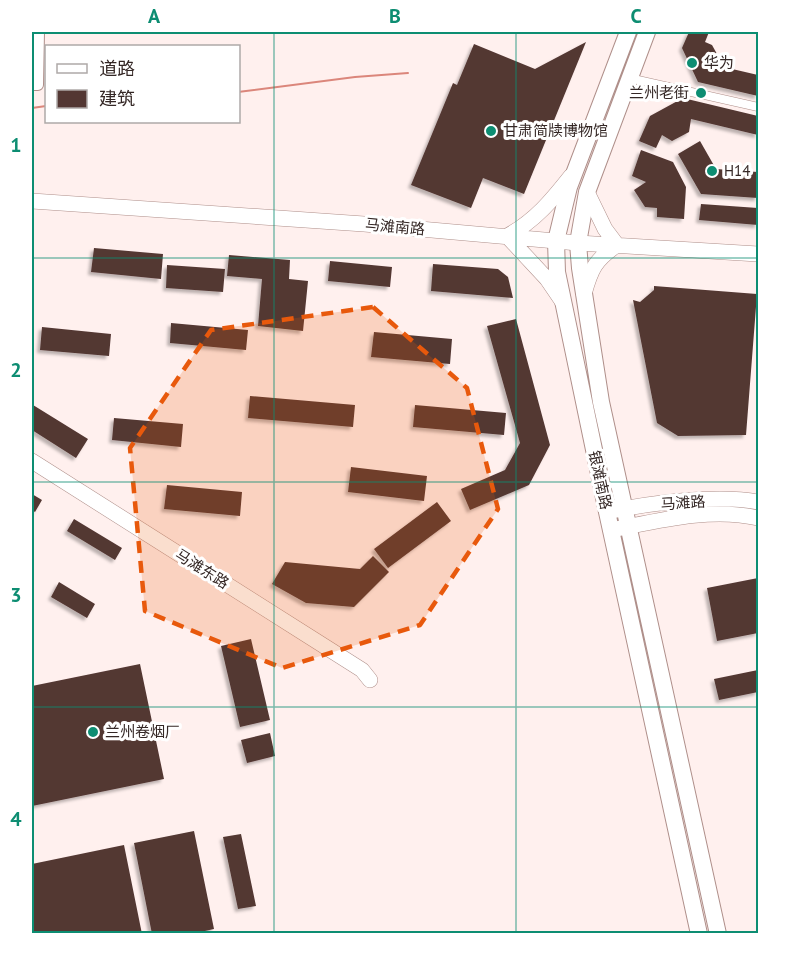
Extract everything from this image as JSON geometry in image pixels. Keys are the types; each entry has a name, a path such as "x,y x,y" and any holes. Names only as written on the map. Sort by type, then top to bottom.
{"main road":[{"name":"银滩南路","path":"628,32 569,188 556,241 557,272 699,933"},
{"name":"银滩南路","path":"647,32 587,192 578,243 601,402 718,933"},
{"path":"563,302 547,279 507,236 525,227 548,206 576,168"},
{"path":"584,294 590,271 602,255 617,245 604,229 587,192"},
{"name":"马滩南路","path":"32,201 364,224 578,243 759,254"},
{"name":"马滩东路","path":"32,461 362,670 370,680"},
{"name":"马滩路","path":"607,512 676,502 744,499 759,502"},
{"name":"马滩路","path":"611,530 678,517 743,514 759,518"}],"street":[{"path":"32,85 38,85 39,32"},
{"path":"630,78 759,107"}],"highlighted area":[{"path":"373,307 467,388 498,509 420,625 282,668 145,611 130,448 211,330"}],"building":[{"path":"689,32 709,32 705,42 712,45 717,54 715,65 758,75 758,96 698,82 682,48"},
{"name":"甘肃简牍博物馆","path":"586,42 524,194 483,178 471,208 411,185 453,83 457,85 474,44 535,69"},
{"path":"683,98 758,116 758,135 691,119 689,132 672,141 662,135 656,148 639,141 650,116"},
{"name":"H14","path":"700,141 716,169 758,172 758,198 701,194 678,154"},
{"path":"641,150 673,162 686,187 684,219 657,217 657,208 645,207 634,190 646,182 632,176"},
{"path":"701,204 758,208 758,225 699,220"},
{"path":"94,248 163,254 161,279 91,272"},
{"path":"229,255 290,260 289,279 308,281 303,331 258,326 262,279 227,276"},
{"path":"330,261 392,267 390,287 328,281"},
{"path":"433,264 498,269 508,277 513,298 431,291"},
{"path":"167,265 225,269 223,292 166,288"},
{"path":"654,286 757,294 746,435 678,436 657,423 633,300 640,302 654,290"},
{"path":"516,319 550,445 529,485 470,510 461,489 505,470 520,443 487,326"},
{"path":"171,323 248,330 246,350 170,343"},
{"path":"42,327 111,334 109,356 40,350"},
{"path":"374,332 452,339 450,364 371,357"},
{"path":"250,396 355,405 353,427 248,418"},
{"path":"33,405 88,439 76,458 32,430"},
{"path":"415,405 506,413 504,435 413,427"},
{"path":"114,418 183,424 181,447 112,440"},
{"path":"351,467 427,476 424,501 348,492"},
{"path":"167,485 242,492 240,516 164,509"},
{"path":"32,494 42,500 35,512 32,510"},
{"path":"437,502 451,521 388,568 374,549"},
{"path":"74,519 122,548 115,560 67,531"},
{"path":"373,556 389,572 354,607 306,603 272,584 285,562 360,569"},
{"path":"758,578 758,633 717,641 707,588"},
{"path":"59,582 95,604 87,618 51,597"},
{"path":"251,639 270,720 240,727 221,646"},
{"name":"兰州卷烟厂","path":"140,664 164,779 32,806 32,686"},
{"path":"758,670 758,692 719,700 714,679"},
{"path":"270,733 275,756 247,763 241,740"},
{"path":"194,831 214,929 191,934 152,934 134,843"},
{"path":"241,834 256,906 238,909 223,837"},
{"path":"124,845 142,934 32,934 32,864"}],"waterway":[{"path":"240,92 355,77 408,73"},
{"path":"32,108 45,106"}],"place":[{"name":"华为","path":"692,63"},
{"name":"兰州老街","path":"701,93"},
{"name":"甘肃简牍博物馆","path":"491,131"},
{"name":"H14","path":"712,171"},
{"name":"兰州卷烟厂","path":"93,732"}]}
